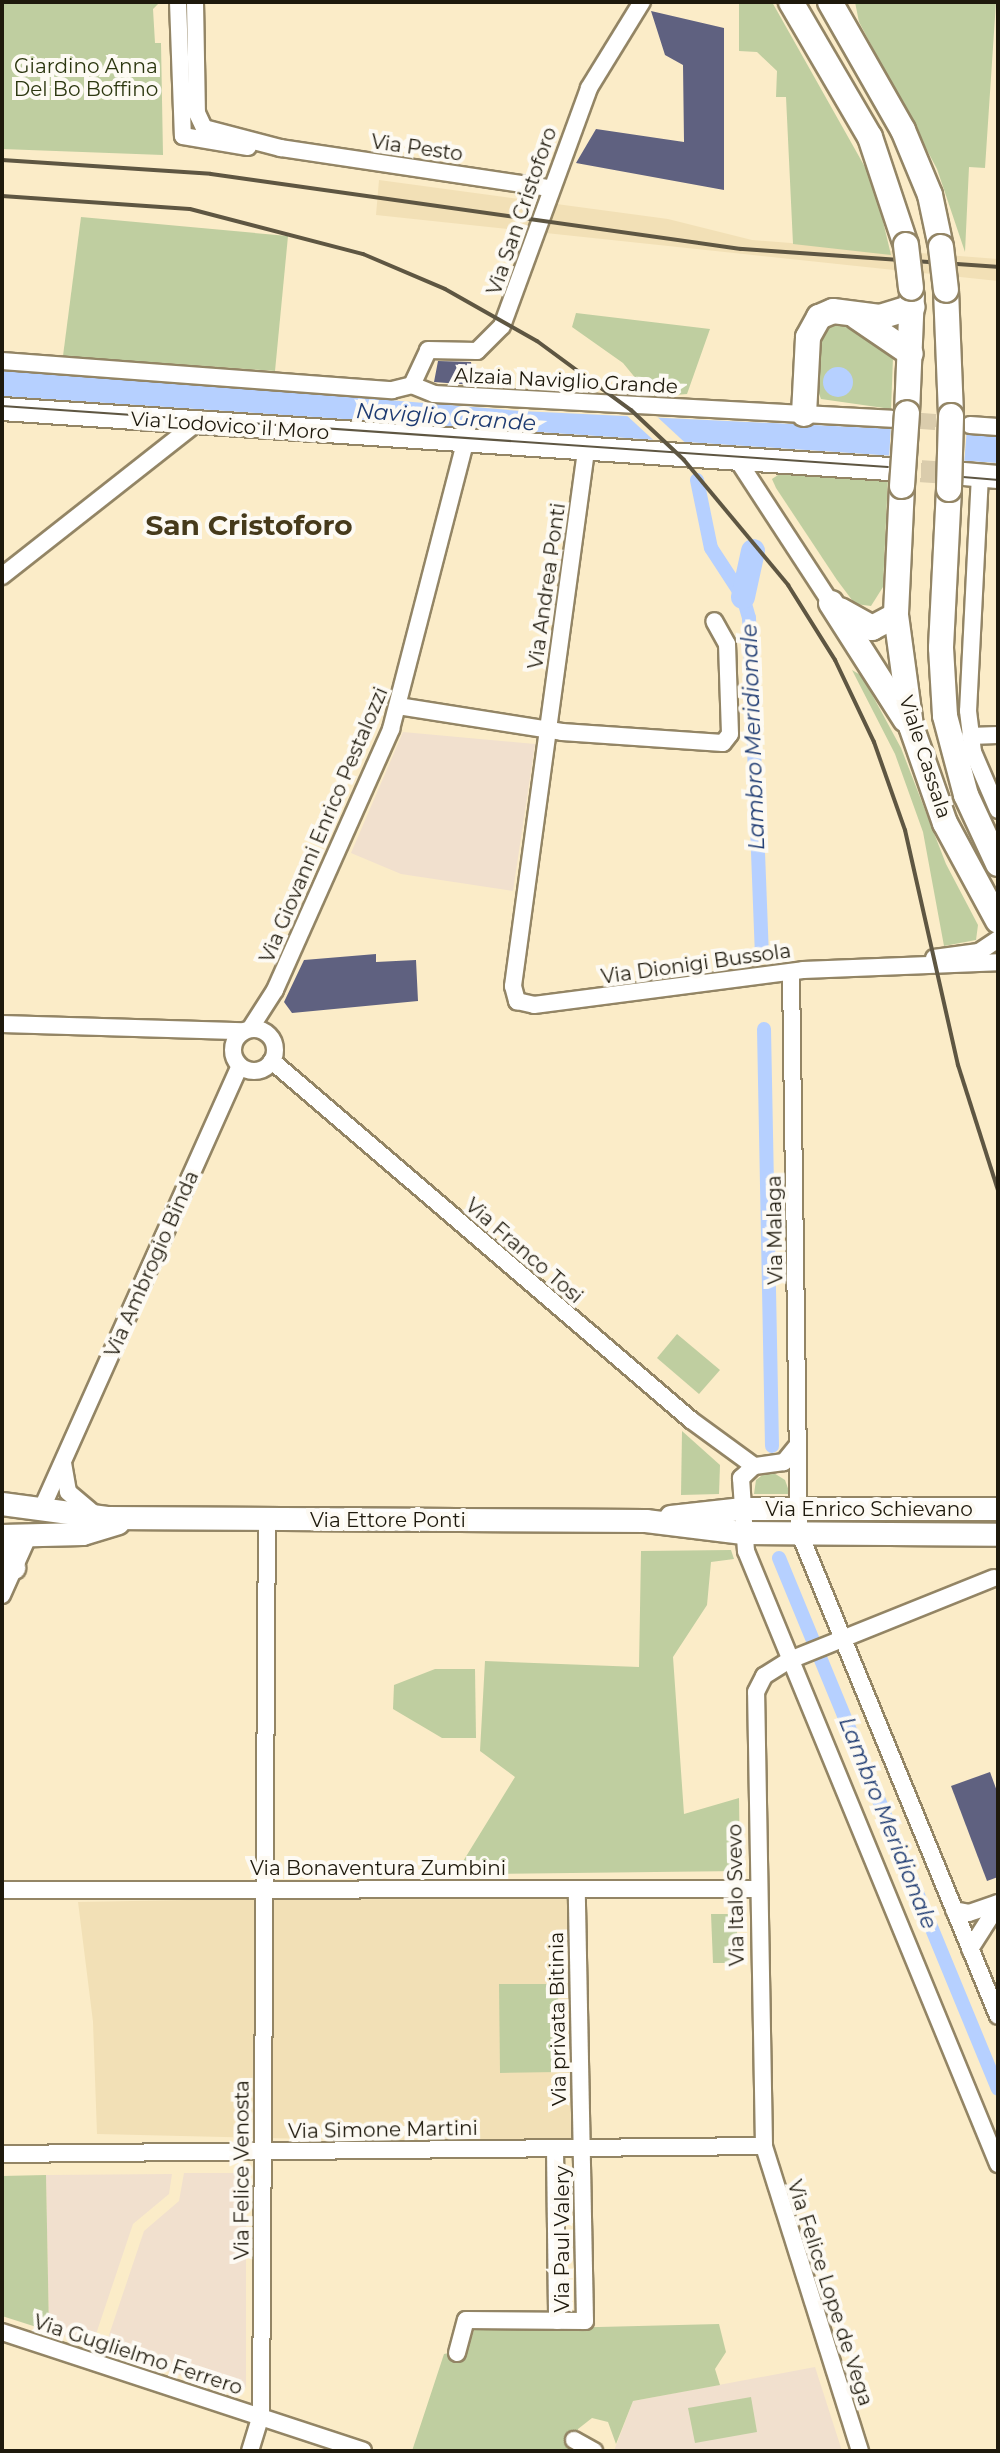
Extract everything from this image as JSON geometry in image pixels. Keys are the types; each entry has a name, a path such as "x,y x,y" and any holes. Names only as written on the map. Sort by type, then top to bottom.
{"main road":[{"name":"Viale Cassala","path":"791,2 870,137 906,245 912,307 911,354 895,477 898,555 896,615 911,726 945,823 998,921"},
{"name":"Viale Cassala","path":"834,5 903,130 930,195 941,247 950,345 973,479 941,648 953,755 998,864"},
{"path":"804,414 810,330 826,313 892,316 912,307"},
{"path":"855,315 911,354"},
{"path":"831,603 861,626 880,626 896,615"},
{"path":"831,603 911,726"}],"street":[{"path":"178,2 179,86 197,87 195,2"},
{"name":"Via San Cristoforo","path":"412,385 428,350 477,351 502,326 548,188 589,88 642,2"},
{"name":"Via Pesto","path":"179,86 183,136 200,144 281,148 548,188"},
{"name":"Via Pesto","path":"197,87 204,128 281,148"},
{"name":"Alzaia Naviglio Grande","path":"2,361 392,390 412,385 434,394 891,419"},
{"name":"Via Lodovico il Moro","path":"2,409 739,462 895,477"},
{"path":"2,576 194,425"},
{"path":"970,425 998,427"},
{"name":"Via Giovanni Enrico Pestalozzi","path":"233,1046 275,990 398,706 465,443"},
{"name":"Via Andrea Ponti","path":"517,1001 513,986 586,451"},
{"path":"739,462 831,603"},
{"path":"973,479 970,736 998,810"},
{"path":"398,706 425,715 688,745 723,743 730,734 727,644 714,621"},
{"path":"970,736 998,735"},
{"name":"Via Dionigi Bussola","path":"882,969 979,952 998,939"},
{"name":"Via Dionigi Bussola","path":"517,1001 534,1005 791,974 998,962"},
{"name":"Via Malaga","path":"791,974 797,1446 803,1484"},
{"name":"Via Giovanni Enrico Pestalozzi","path":"272,1061 275,1047 269,1035 275,990"},
{"path":"2,1024 201,1032 246,1030 269,1035"},
{"path":"201,1032 233,1046 240,1066 259,1071 272,1061"},
{"name":"Via Franco Tosi","path":"272,1061 680,1410 754,1466"},
{"name":"Via Ambrogio Binda","path":"2,1595 240,1066"},
{"path":"774,1465 797,1446"},
{"path":"63,1462 65,1484 76,1504 107,1518"},
{"path":"996,2011 839,1640 799,1532 798,1508 803,1484 774,1465 754,1466 741,1478 743,1533 998,2164"},
{"name":"Via Ettore Ponti","path":"2,1504 131,1519 646,1521 743,1533"},
{"name":"Via Ettore Ponti","path":"646,1521 741,1509"},
{"name":"Via Enrico Schievano","path":"741,1509 998,1509"},
{"name":"Via Ettore Ponti","path":"2,1536 83,1534 131,1519"},
{"name":"Via Felice Venosta","path":"250,2451 261,2416 260,1887 267,1520"},
{"name":"Via Enrico Schievano","path":"743,1533 998,1535"},
{"path":"2,1545 14,1568"},
{"path":"839,1640 994,1578"},
{"name":"Via Italo Svevo","path":"764,2146 755,1889 756,1692 764,1676 794,1658 839,1640"},
{"name":"Via Bonaventura Zumbini","path":"2,1890 260,1887 755,1889"},
{"name":"Via privata Bitinia","path":"577,1889 581,2149"},
{"path":"954,1910 970,1913 998,1904"},
{"path":"970,1949 998,1904"},
{"name":"Via Simone Martini","path":"2,2154 764,2146"},
{"name":"Via Felice Lope de Vega","path":"764,2146 860,2451"},
{"path":"555,2148 557,2321"},
{"name":"Via Paul Valery","path":"457,2353 466,2320 585,2321 581,2149"},
{"name":"Via Guglielmo Ferrero","path":"2,2332 363,2451"},
{"path":"574,2440 594,2451"}],"shaded area":[{"path":"379,180 668,219 752,240 998,259 998,281 376,215"},
{"path":"403,732 535,744 513,891 401,874 351,853"},
{"path":"571,1893 573,2145 97,2134 93,2022 78,1902"},
{"path":"184,2173 246,2173 246,2387 238,2395 104,2350 144,2231 179,2201"},
{"path":"172,2174 169,2194 133,2224 92,2346 49,2331 46,2175"},
{"path":"815,2367 842,2451 614,2451 633,2401"}],"green space":[{"name":"Giardino Anna Del Bo Boffino","path":"2,2 160,2 153,9 155,43 161,43 163,155 2,149"},
{"path":"739,2 772,2 874,183 891,255 793,244 786,97 776,97 777,71 757,52 739,51"},
{"path":"855,2 996,2 985,168 969,167 965,252 937,169 859,22"},
{"path":"81,217 288,236 275,371 63,356"},
{"path":"576,313 710,329 687,394 651,397 623,363 572,327"},
{"path":"830,324 862,330 893,358 891,409 821,399 814,380 819,331"},
{"path":"781,473 888,478 883,587 871,606 855,604 837,580 776,488 772,479"},
{"path":"852,670 862,676 901,748 946,864 978,925 976,940 944,946 923,832 895,754"},
{"path":"677,1334 720,1370 699,1394 657,1358"},
{"path":"682,1431 720,1465 719,1494 681,1495"},
{"path":"769,1470 785,1480 790,1494 754,1494 756,1480"},
{"path":"731,1550 734,1559 711,1562 707,1605 673,1657 684,1814 739,1798 740,1871 494,1874 462,1863 515,1777 480,1751 485,1661 639,1667 641,1551"},
{"path":"435,1669 475,1669 476,1738 442,1738 393,1709 394,1685"},
{"path":"711,1914 737,1914 737,1963 713,1963"},
{"path":"499,1984 558,1984 559,2072 500,2073"},
{"path":"46,2175 49,2331 2,2316 2,2176"},
{"path":"719,2324 726,2352 715,2369 720,2385 633,2401 616,2444 608,2422 592,2418 578,2429 571,2451 412,2451 444,2354 468,2349 474,2330"},
{"path":"751,2397 757,2432 695,2443 688,2408"}],"water":[{"path":"838,367 848,372 853,382 848,392 838,397 828,392 823,382 828,372"},
{"name":"Naviglio Grande","path":"2,368 521,411 998,434 998,463 2,396"}],"pier":[{"path":"623,412 653,413 693,450 662,448"},
{"path":"891,424 967,428 964,465 889,460"}],"building":[{"path":"651,11 724,28 724,190 576,163 596,129 684,142 683,65 665,55"},
{"path":"438,361 471,362 473,376 483,377 486,386 434,382"},
{"path":"376,954 376,962 416,960 418,1001 292,1013 284,1002 304,960"},
{"path":"990,1772 998,1794 998,1877 987,1881 951,1786"}],"waterway":[{"name":"Lambro Meridionale","path":"697,480 711,548 743,597 749,618 762,957"},
{"path":"743,597 753,551"},
{"name":"Lambro Meridionale","path":"764,1029 772,1446"},
{"name":"Lambro Meridionale","path":"779,1558 998,2089"}],"tunnel":[{"path":"896,419 961,424"},
{"path":"888,469 964,474"}],"tram line":[{"path":"2,406 888,467"},
{"path":"964,477 998,480"}],"railway":[{"path":"2,160 211,174 741,249 998,267"},
{"path":"2,196 190,209 363,254 445,289 537,341 631,410 684,460 788,585 835,660 874,742 905,830 958,1065 998,1190"}],"district":[{"name":"San Cristoforo","path":"249,525"}]}
